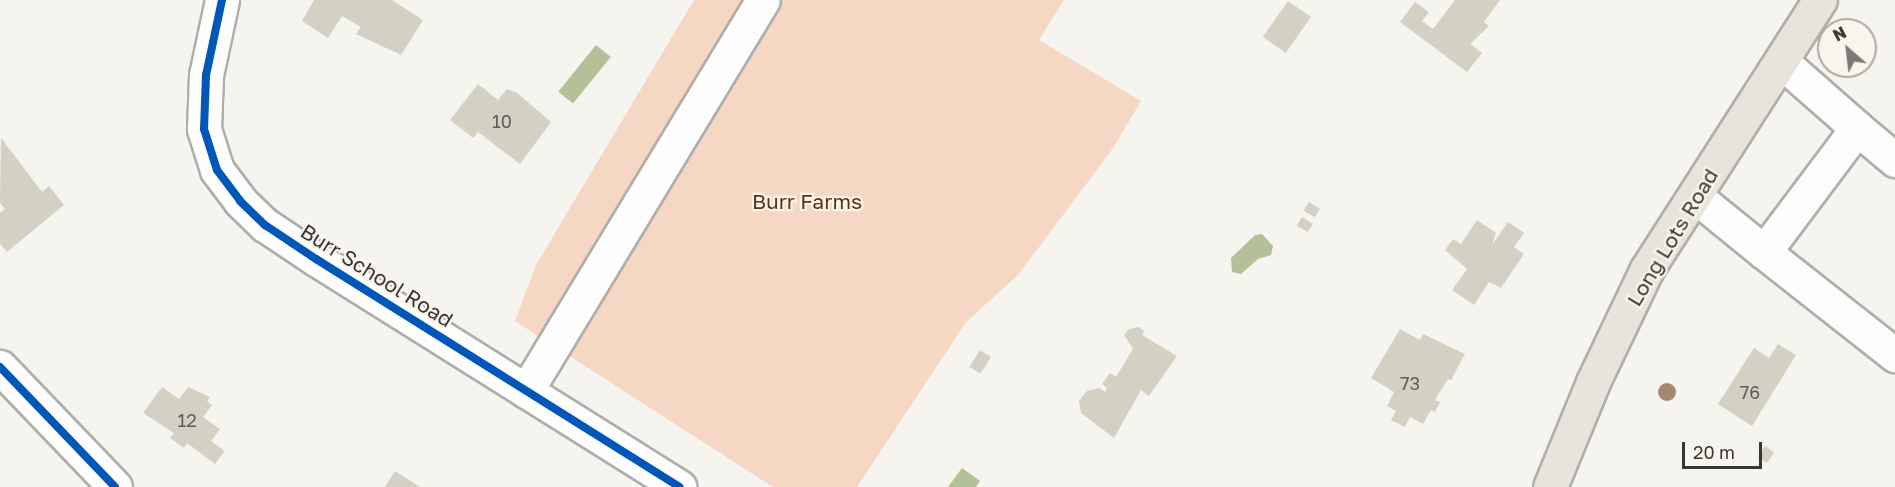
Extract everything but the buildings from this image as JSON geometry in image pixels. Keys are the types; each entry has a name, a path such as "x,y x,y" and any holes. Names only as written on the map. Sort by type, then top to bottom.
{"main road":[{"name":"Long Lots Road","path":"1550,487 1593,382 1647,269 1820,0"}],"street":[{"name":"Burr School Road","path":"222,0 205,81 204,129 218,170 240,201 273,231 679,487"},
{"path":"526,391 763,0"},
{"path":"1782,62 1895,160"},
{"path":"1764,252 1857,128"},
{"path":"1695,196 1895,355"},
{"path":"0,367 115,487"}],"green space":[{"name":"Burr Farms","path":"694,0 1064,0 1039,40 1141,101 1111,151 1018,275 966,322 857,487 773,487 515,321 536,265"}],"shaded area":[{"path":"596,45 611,57 573,104 558,92"},
{"path":"1262,234 1273,246 1271,255 1258,259 1241,274 1232,272 1231,258 1255,235"},
{"path":"962,468 980,481 976,487 948,487"}],"cycle path":[{"path":"222,0 206,75 204,129 217,170 240,201 265,225 316,259 679,487"},
{"path":"0,367 115,487"}]}
